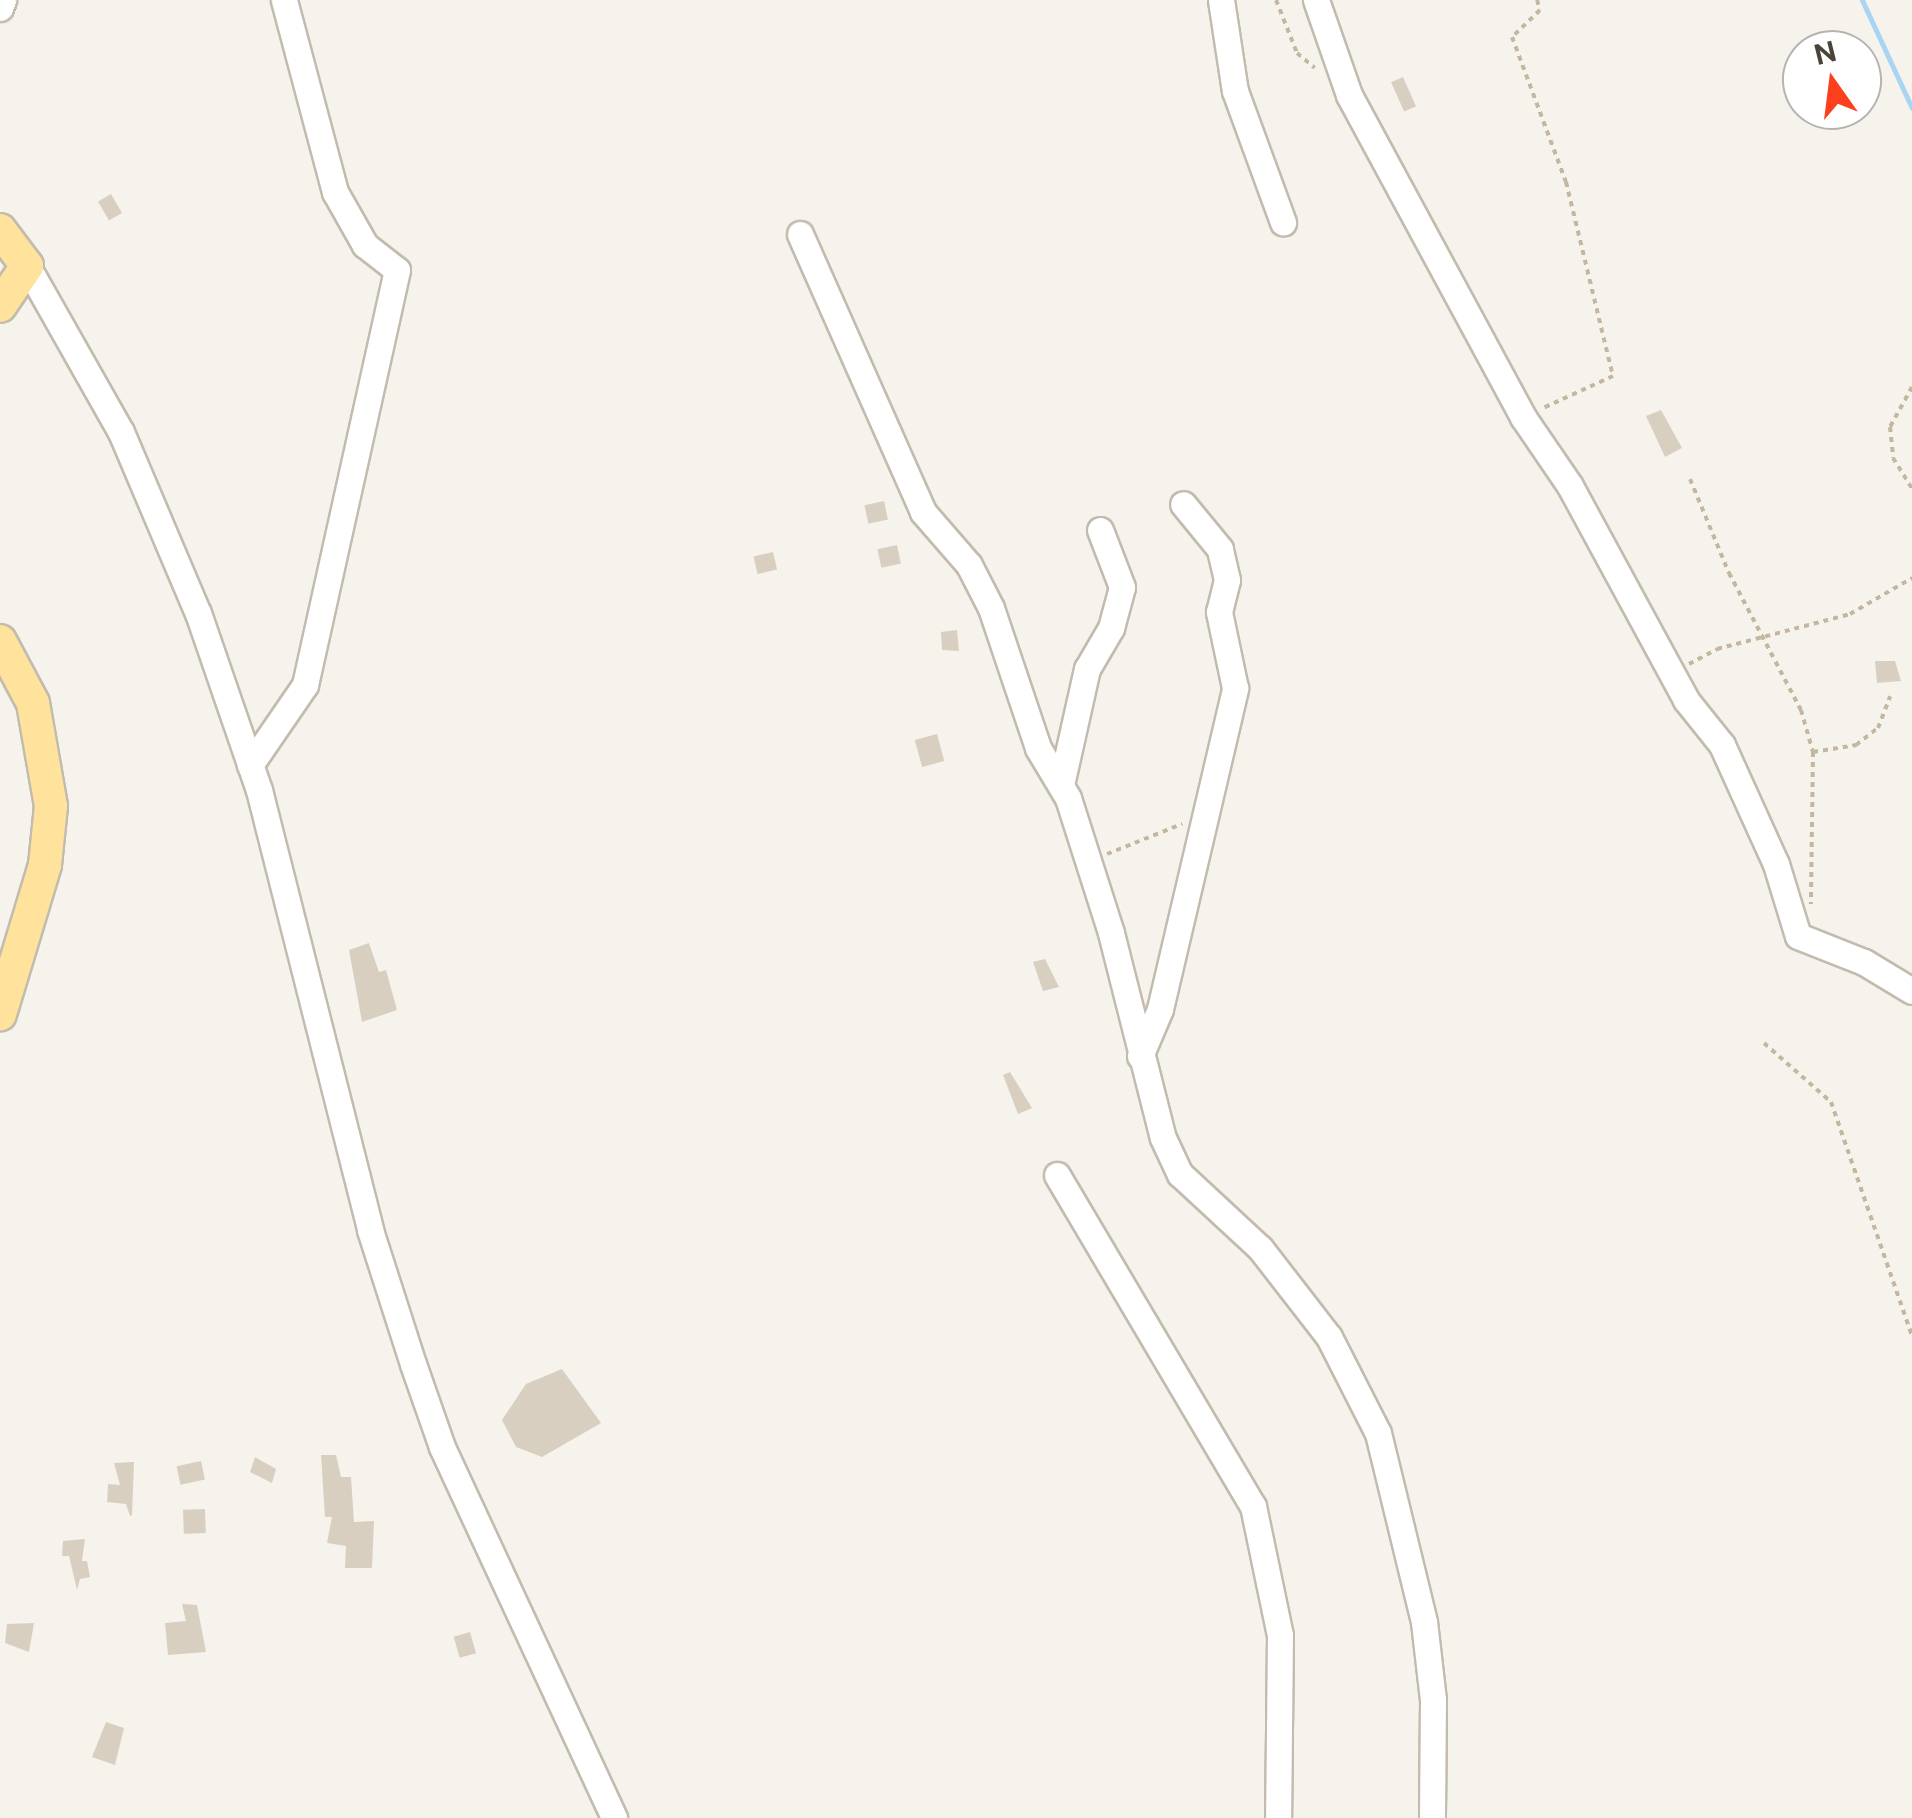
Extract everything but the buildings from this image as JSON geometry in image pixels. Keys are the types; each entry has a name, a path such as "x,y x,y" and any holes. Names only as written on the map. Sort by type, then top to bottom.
{"main road":[{"path":"0,230 27,266 0,306"},
{"path":"0,640 33,702 50,806 45,865 0,1014"}],"street":[{"path":"0,8 3,0"},
{"path":"250,765 305,685 397,270 365,246 335,192 284,0"},
{"path":"1221,0 1235,90 1283,222"},
{"path":"1316,0 1349,94 1523,417 1570,486 1671,673 1722,746 1755,812 1798,936 1864,962 1912,991"},
{"path":"800,234 923,512 969,565 990,608 1038,748 1060,785 1088,861 1151,1105 1180,1174 1260,1248 1329,1337 1378,1434 1424,1622 1433,1700 1432,1818"},
{"path":"27,266 122,432 198,612 250,765 370,1230 413,1364 442,1447 614,1818"},
{"path":"1140,1056 1160,1009 1234,674 1219,612 1227,580 1220,548 1182,504"},
{"path":"1060,785 1087,669 1110,628 1122,587 1100,530"},
{"path":"1057,1176 1253,1506 1280,1635 1278,1818"}],"path":[{"path":"1276,0 1297,53 1349,94"},
{"path":"1523,417 1613,376 1566,182 1512,37 1540,10 1538,0"},
{"path":"1912,387 1890,427 1893,458 1912,488"},
{"path":"1690,479 1764,640 1801,710 1812,752 1815,860 1810,913 1798,936"},
{"path":"1671,673 1717,649 1764,640 1850,614 1912,578"},
{"path":"1812,752 1856,745 1878,728 1890,696"},
{"path":"1088,861 1205,818"},
{"path":"1764,1043 1831,1102 1912,1336"}],"waterway":[{"path":"1862,0 1912,108"}]}
